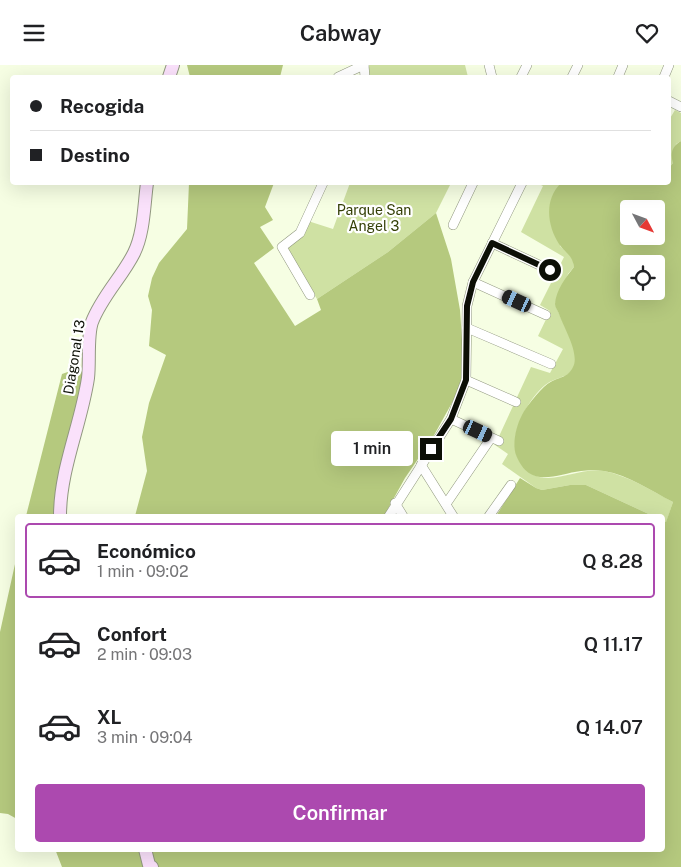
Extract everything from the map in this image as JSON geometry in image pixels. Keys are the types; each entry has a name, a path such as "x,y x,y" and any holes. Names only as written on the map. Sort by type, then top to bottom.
{"street":[{"path":"342,75 364,65"},
{"name":"Diagonal 13","path":"60,514 70,453 88,379 92,323 105,297 134,253 141,226 147,185"},
{"path":"310,295 282,247 300,233 321,185"},
{"path":"453,225 472,185"},
{"path":"390,514 395,503 451,419 466,380 467,306 473,282 521,185"},
{"path":"492,243 550,270"},
{"path":"473,282 546,315"},
{"path":"467,328 551,364"},
{"path":"466,380 516,402"},
{"path":"446,504 495,439 451,419"},
{"path":"421,465 452,514"},
{"path":"490,514 511,485"},
{"path":"395,503 402,514"},
{"path":"146,852 149,865 152,867"}],"green space":[{"path":"187,65 283,65 280,75 190,75"},
{"path":"369,65 465,65 468,75 369,75"},
{"path":"675,110 681,113 681,141 676,144 671,166 671,117"},
{"path":"681,141 681,867 62,867 56,852 665,852 665,522 673,502 631,480 604,471 587,470 553,476 536,476 529,473 522,466 514,446 518,424 527,407 546,385 571,371 575,362 573,348 555,304 559,289 574,267 570,257 559,244 552,229 549,213 552,197 560,185 671,185 672,153"},
{"path":"189,185 273,185 265,207 273,220 260,227 274,248 254,263 295,326 321,310 317,299 388,252 436,213 451,259 460,310 463,354 462,378 453,401 433,437 405,478 385,514 136,514 147,471 142,437 149,403 166,355 149,346 152,310 148,296 152,278 159,263 187,229"},
{"name":"Parque San Angel 3","path":"349,185 450,185 436,213 388,252 317,299 286,248 308,221 333,229"},
{"path":"541,185 561,185 560,246 573,258 574,267 568,274 555,304 576,357 573,369 541,389 534,396 522,416 516,437 515,447 517,456 529,472 538,477 548,478 597,470 613,473 631,480 673,502 666,523 665,514 649,514 586,485 570,485 542,490 536,488 502,464 508,454 495,445 531,367 550,373 563,349 538,336 550,311 540,305 564,257 521,232 543,186"},
{"path":"79,368 87,378 66,477 66,514 27,514 62,374"},
{"path":"520,478 542,490 570,485 586,485 649,514 497,514"},
{"path":"15,564 15,818 8,814 0,813 0,632"}],"route":[{"path":"431,449 451,419 466,380 467,306 473,282 492,243 550,270"}]}
